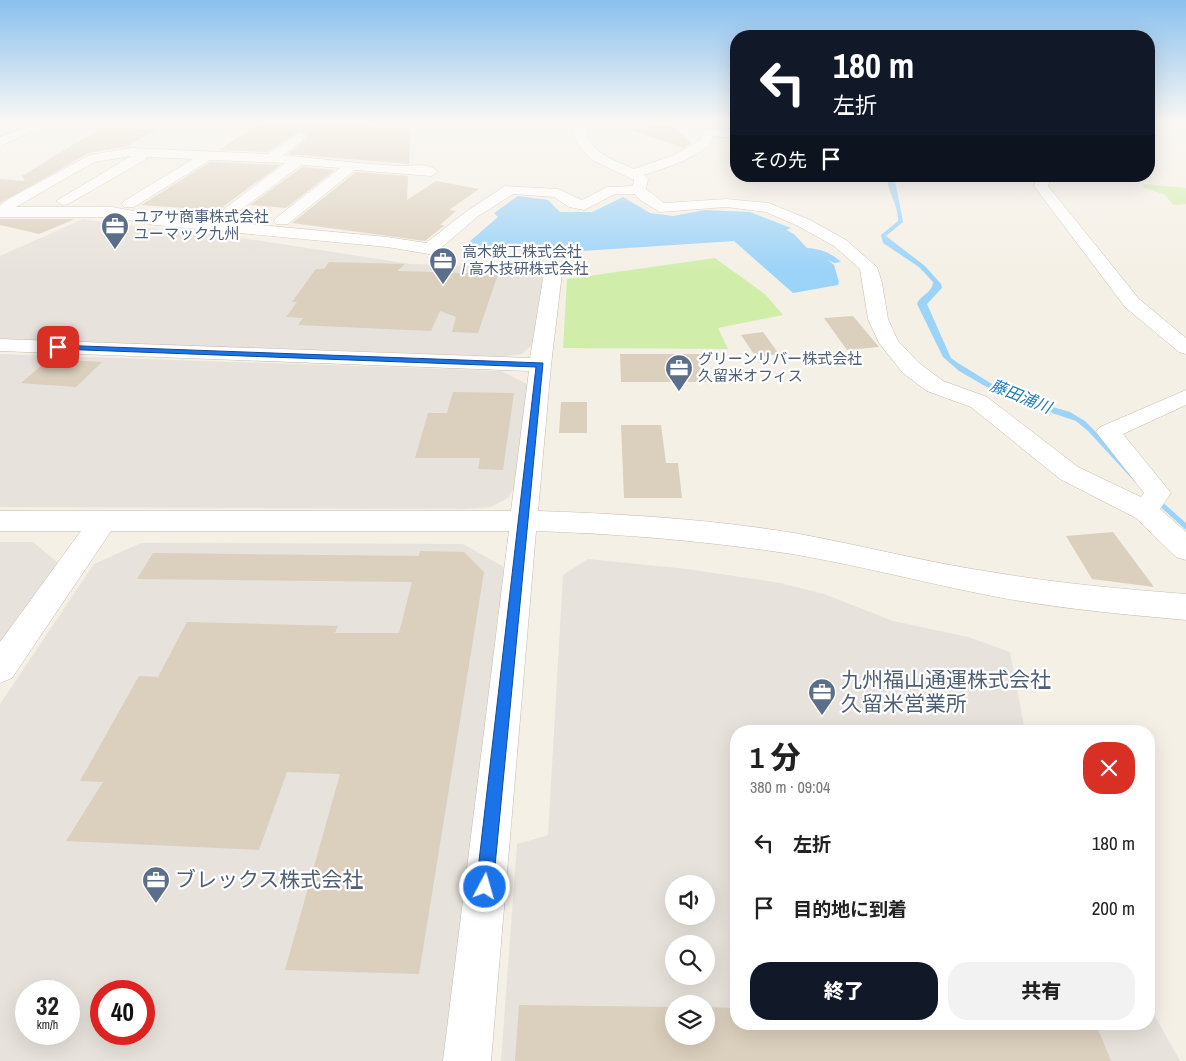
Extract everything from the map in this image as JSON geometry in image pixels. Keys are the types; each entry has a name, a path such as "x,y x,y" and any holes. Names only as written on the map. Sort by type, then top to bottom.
{"street":[{"path":"0,212 15,201 68,172"},
{"path":"63,201 114,172"},
{"path":"129,204 181,172"},
{"path":"230,212 283,172"},
{"path":"282,221 344,172"},
{"path":"619,172 637,182 645,197 660,207 672,208 697,204 726,203 769,208 804,223 840,243 868,267 873,283 878,319 889,343 911,368 935,386 979,402 1069,473 1151,502"},
{"path":"0,212 112,212 154,220 387,242 429,249 472,214 510,189 558,193 574,204 584,205 612,190 637,182 655,172"},
{"path":"1043,182 1041,186 1132,303 1186,348"},
{"path":"466,1061 540,364 553,273"},
{"path":"0,345 540,364"},
{"path":"1186,398 1108,432 1151,502 1186,549"},
{"path":"0,521 524,521 628,524 718,533 794,544 990,584 1124,602 1186,607"},
{"path":"0,668 103,521"}],"shaded area":[{"path":"83,219 186,233 229,236 411,264 532,268 543,273 533,344 522,354 502,357 0,340 0,256"},
{"path":"0,354 501,371 529,385 515,486 508,498 491,507 465,509 0,507"},
{"path":"0,542 33,542 59,564 0,646"},
{"path":"141,543 463,544 504,567 443,1061 0,1061 0,704 94,564"},
{"path":"588,559 687,569 780,583 824,594 893,621 968,637 1010,652 1024,725 730,725 730,1030 1155,1030 1155,1016 1180,1061 501,1061 517,844 548,835 563,575"}],"green space":[{"path":"1144,184 1186,188 1186,204 1173,205 1165,195 1143,187"},
{"path":"715,258 766,295 783,315 718,328 728,349 563,348 567,279"}],"water":[{"path":"888,182 895,182 903,222 886,236 925,266 941,284 942,288 927,304 951,358 997,387 1025,399 1070,412 1085,421 1117,453 1150,491 1186,523 1186,530 1145,493 1088,431 1076,421 1019,402 990,389 959,371 943,357 917,304 929,292 933,282 919,267 883,243 881,235 898,221 898,215"},
{"path":"518,196 548,200 560,212 592,212 623,197 650,213 673,216 705,210 750,212 791,228 786,230 794,234 807,248 825,252 841,262 834,263 828,260 834,265 839,282 838,285 793,293 734,241 582,251 462,248 498,217 494,213"}],"building":[{"path":"29,172 56,172 0,203 0,179 25,181 22,176"},
{"path":"195,172 271,172 224,206 221,210 222,213 216,218 189,216 198,209 141,205"},
{"path":"296,172 333,172 286,208 250,205"},
{"path":"356,172 408,176 407,200 436,181 479,189 449,210 456,211 440,225 445,225 425,241 292,223"},
{"path":"0,219 75,219 39,234 0,225"},
{"path":"329,262 405,264 397,271 498,274 478,333 452,332 456,317 440,311 431,331 298,325 303,318 286,317 297,302 292,302 316,269 324,269"},
{"path":"853,316 879,347 847,350 824,318"},
{"path":"763,332 779,354 756,357 741,335"},
{"path":"620,354 703,354 708,382 621,382"},
{"path":"49,359 102,362 76,387 21,383"},
{"path":"453,392 514,393 503,470 478,469 480,458 415,458 428,413 447,413"},
{"path":"561,402 587,402 587,433 559,433"},
{"path":"621,425 661,425 666,463 678,463 682,498 624,498"},
{"path":"1113,532 1154,587 1092,579 1066,536"},
{"path":"420,551 464,552 484,572 419,974 285,970 340,774 287,772 259,850 66,841 103,782 80,781 139,676 158,677 187,622 338,626 335,633 399,633 412,582 137,579 153,553 419,556"},
{"path":"519,1005 665,1007 665,1045 715,1045 715,1007 730,1008 730,1030 1098,1030 1111,1061 515,1061"}],"place":[{"name":"ユアサ商事株式会社 ユーマック九州","path":"115,250"},
{"name":"高木鉄工株式会社 / 高木技研株式会社","path":"443,285"},
{"name":"グリーンリバー株式会社 久留米オフィス","path":"679,392"},
{"name":"九州福山通運株式会社 久留米営業所","path":"822,716"},
{"name":"ブレックス株式会社","path":"156,904"}],"route":[{"path":"58,347 540,364 485,887"}],"water label":[{"name":"藤田浦川","path":"1021,396"}]}
